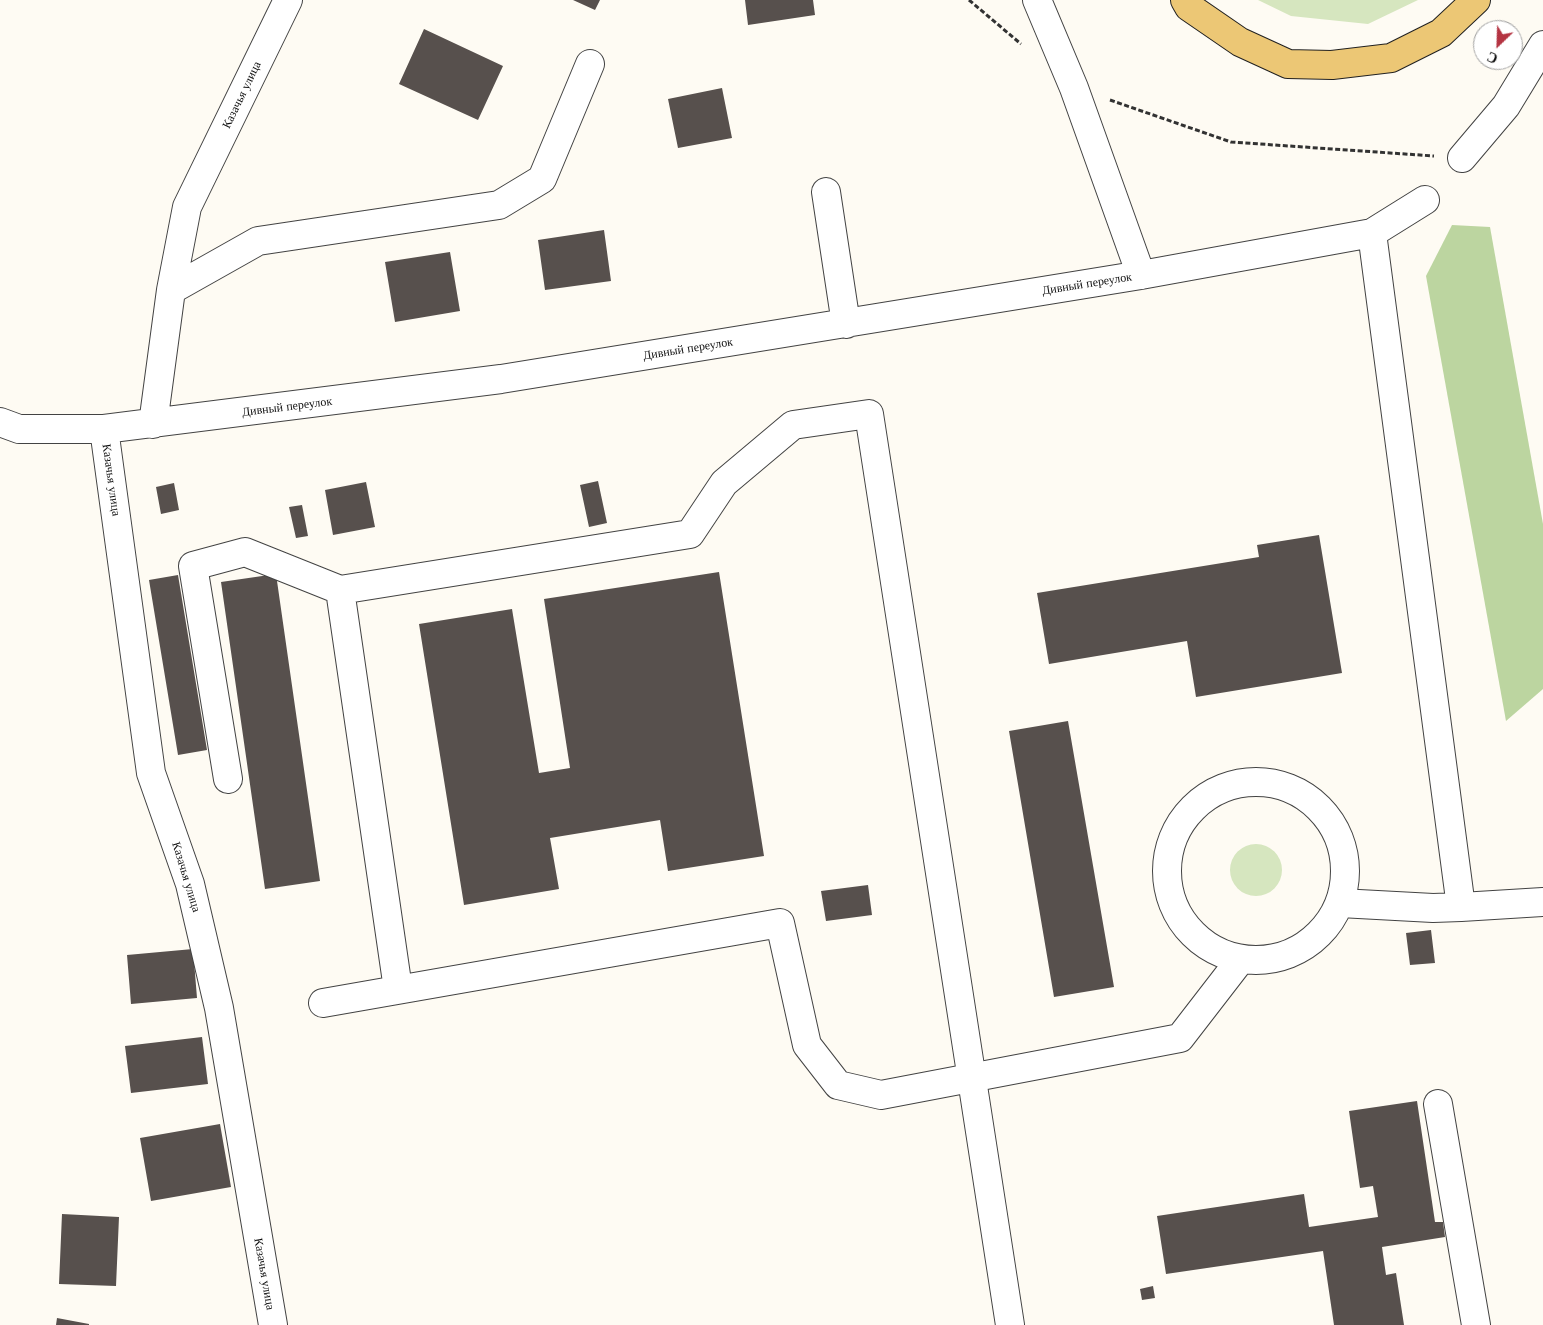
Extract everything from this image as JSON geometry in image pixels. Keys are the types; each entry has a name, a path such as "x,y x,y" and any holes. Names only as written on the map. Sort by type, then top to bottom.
{"main road":[{"path":"1184,0 1189,6 1240,42 1288,64 1332,65 1391,58 1441,33 1476,0"}],"street":[{"name":"Казачья улица","path":"152,424 170,290 187,207 288,0"},
{"path":"1037,0 1074,88 1141,275"},
{"path":"1462,158 1506,106 1543,46"},
{"path":"170,290 258,241 499,205 542,179 590,64"},
{"path":"826,192 846,324"},
{"path":"1425,200 1372,233 1461,907"},
{"name":"Дивный переулок","path":"0,422 19,429 104,428 152,424 500,379 1141,275 1372,233"},
{"path":"228,779 193,566 244,552 340,590 690,534 724,483 793,425 869,414 970,1077 1010,1325"},
{"name":"Казачья улица","path":"104,428 152,773 190,884 219,1008 273,1325"},
{"path":"340,590 398,990"},
{"path":"1241,783 1273,783 1302,794 1326,814 1341,842 1346,872 1340,903 1325,929 1302,949 1273,959 1242,959 1212,949 1188,929 1172,902 1166,871 1172,840 1188,813 1212,793 1241,783"},
{"path":"1340,903 1433,908 1543,902"},
{"path":"323,1003 780,923 807,1045 838,1085 882,1094 1180,1038 1242,959"},
{"path":"1438,1104 1476,1325"}],"path":[{"path":"969,0 1029,50"},
{"path":"1074,88 1231,142 1462,158"}],"green space":[{"path":"1258,0 1418,0 1368,24 1291,16"},
{"path":"1452,225 1490,227 1543,524 1543,689 1506,721 1426,276"},
{"path":"1251,844 1261,844 1275,851 1282,865 1282,875 1275,889 1261,896 1251,896 1241,892 1234,885 1230,875 1230,865 1234,855 1241,848"}],"building":[{"path":"573,0 600,0 595,10"},
{"path":"745,0 813,0 815,15 748,25"},
{"path":"424,29 503,66 478,120 399,84"},
{"path":"722,88 732,138 678,148 668,99"},
{"path":"604,230 611,281 545,290 538,240"},
{"path":"450,252 460,311 395,322 385,262"},
{"path":"598,481 607,523 589,527 580,485"},
{"path":"366,482 375,527 333,535 325,490"},
{"path":"174,483 179,510 161,514 156,487"},
{"path":"302,505 308,536 296,538 289,507"},
{"path":"1319,535 1342,673 1196,697 1187,641 1049,664 1037,593 1259,557 1257,545"},
{"path":"719,572 764,856 668,871 660,820 550,838 559,889 464,905 419,624 512,609 539,773 570,768 544,599"},
{"path":"276,574 320,881 265,889 221,582"},
{"path":"178,575 207,750 178,755 149,580"},
{"path":"1068,721 1114,987 1054,997 1009,731"},
{"path":"868,885 872,915 826,921 821,891"},
{"path":"1431,930 1435,963 1410,965 1406,933"},
{"path":"193,949 197,998 131,1004 127,955"},
{"path":"202,1037 208,1084 131,1093 125,1046"},
{"path":"1417,1101 1435,1222 1443,1222 1445,1237 1382,1247 1386,1275 1396,1273 1404,1325 1334,1325 1323,1251 1166,1274 1157,1216 1304,1194 1309,1227 1378,1217 1373,1186 1360,1188 1349,1111"},
{"path":"220,1124 231,1187 151,1201 140,1138"},
{"path":"62,1214 119,1217 116,1286 59,1284"},
{"path":"1153,1286 1155,1298 1142,1300 1140,1289"},
{"path":"57,1318 89,1324 89,1325 56,1325"}]}
